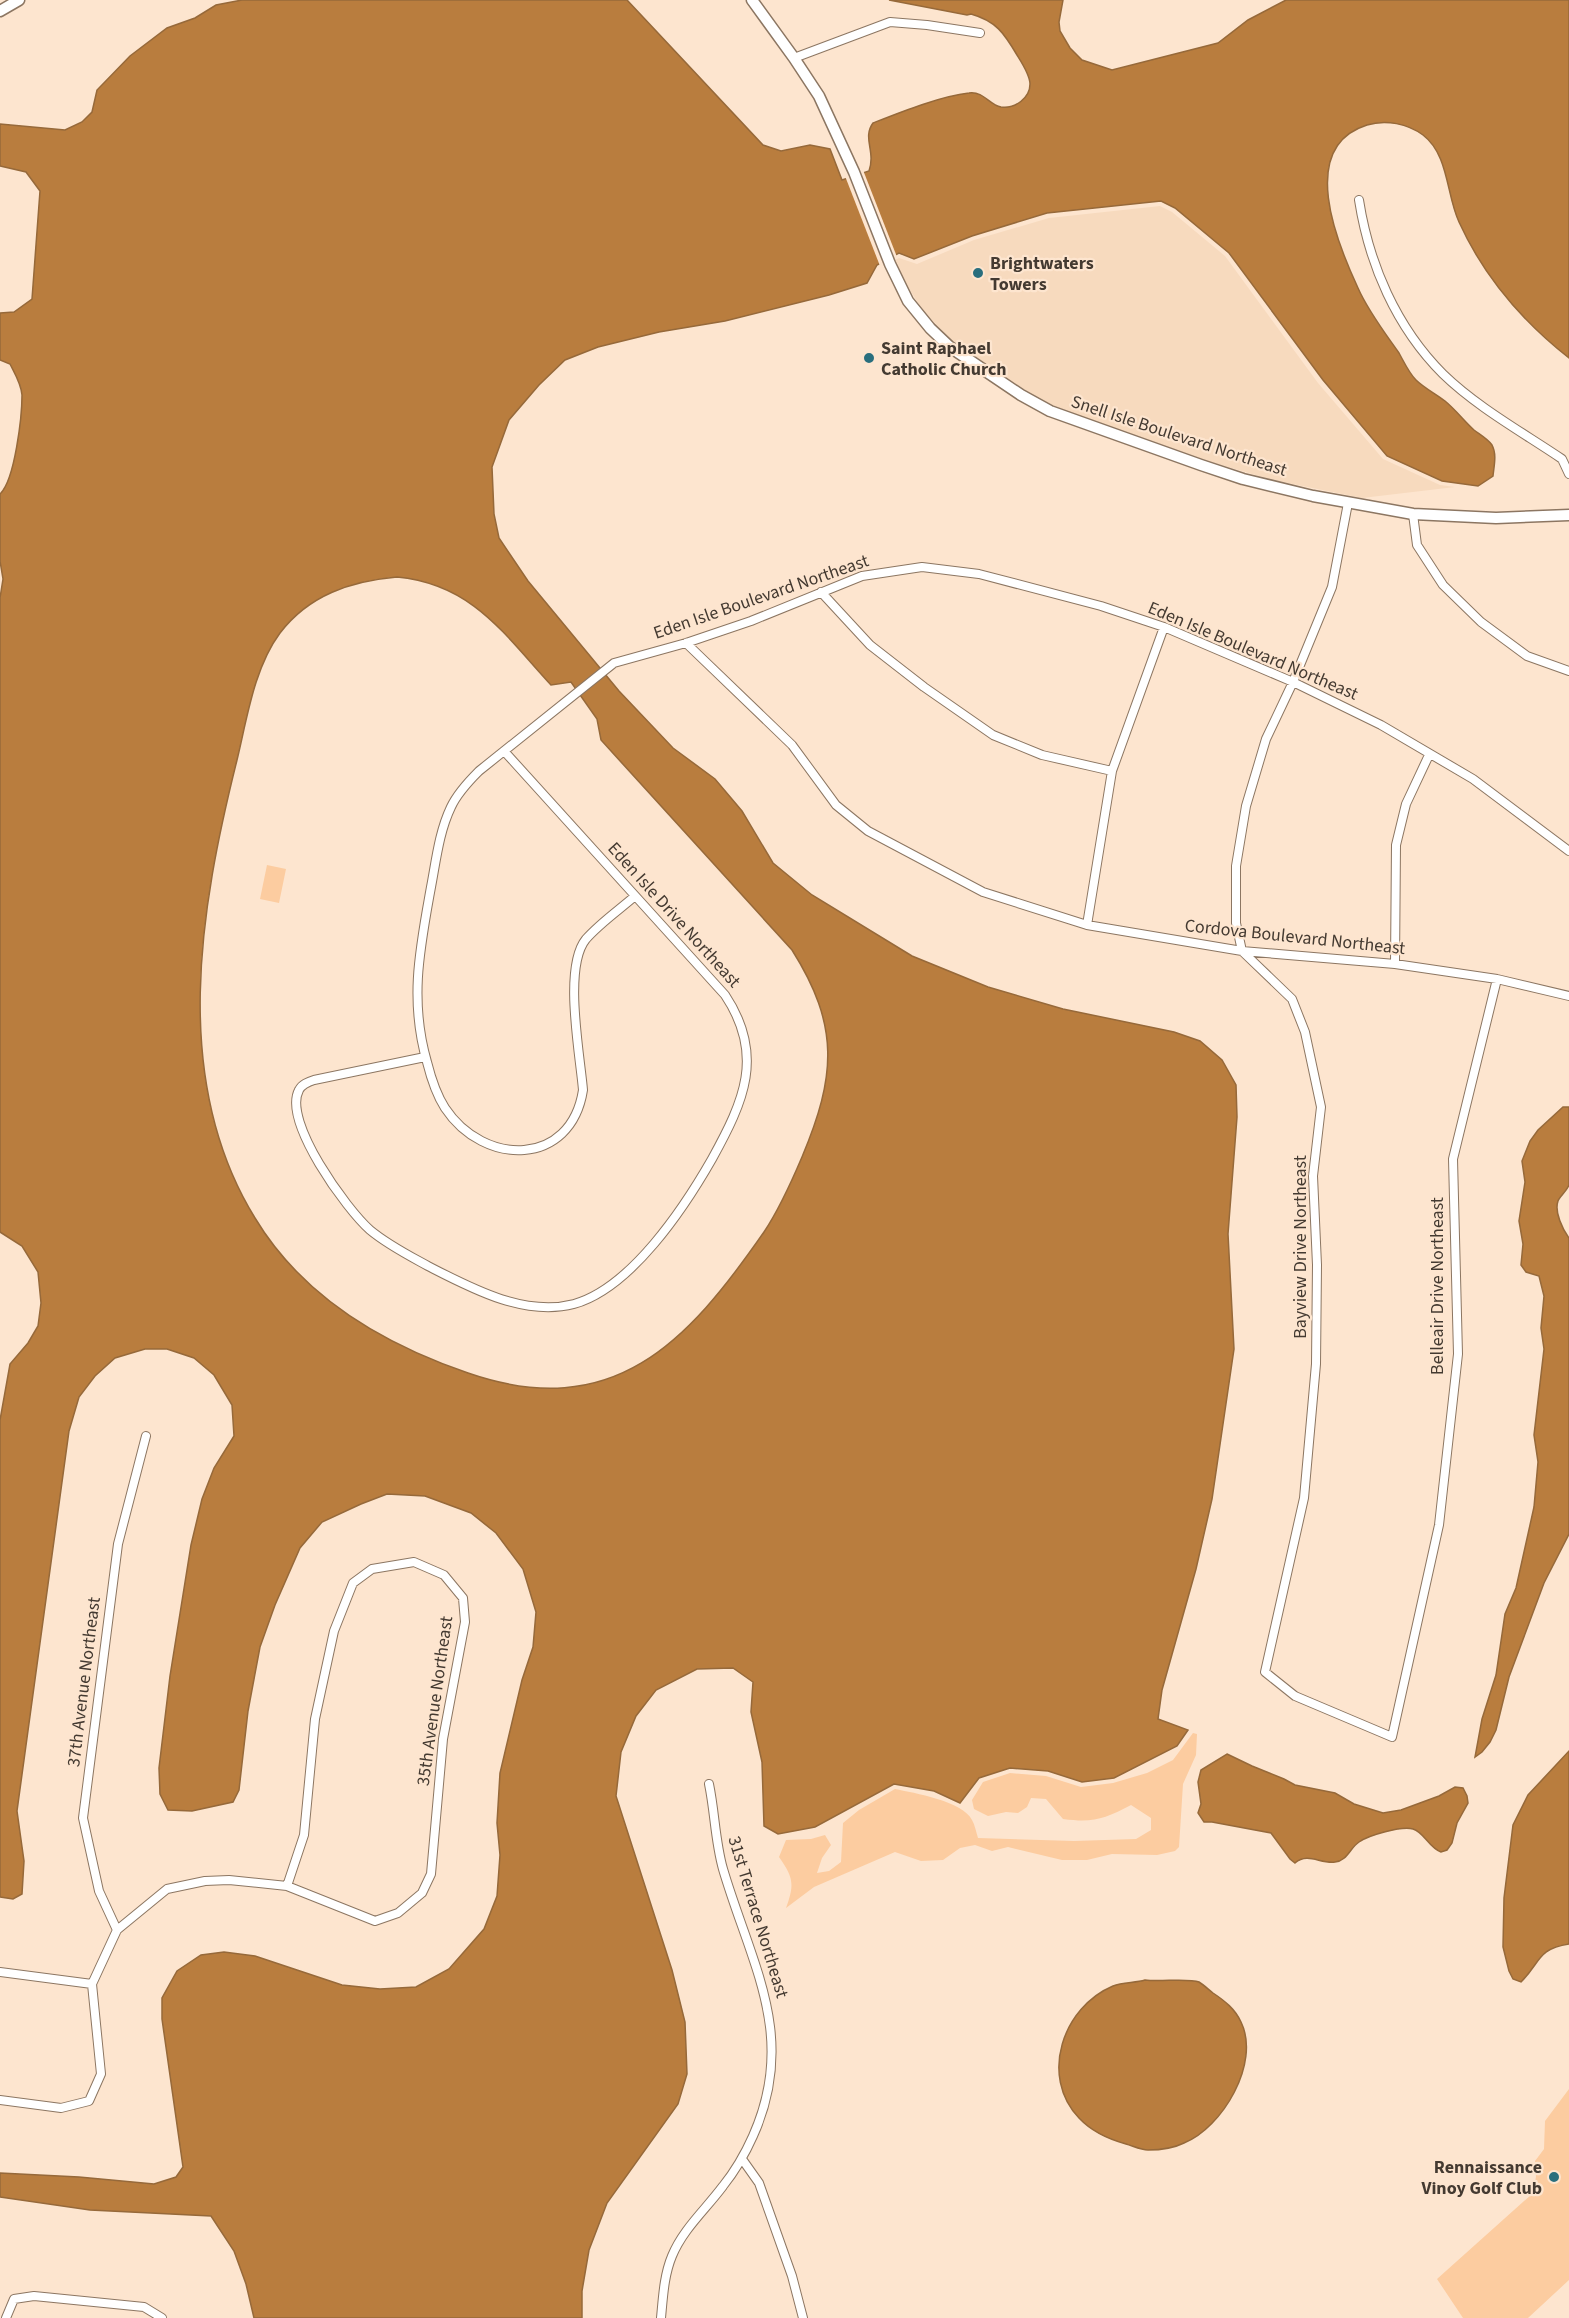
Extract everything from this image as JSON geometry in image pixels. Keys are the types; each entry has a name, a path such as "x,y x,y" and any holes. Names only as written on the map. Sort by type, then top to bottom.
{"street":[{"path":"0,11 19,0"},
{"name":"Snell Isle Boulevard Northeast","path":"752,0 819,96 854,172 890,264 908,300 918,314 950,347 992,376 1050,411 1243,478 1348,503 1413,514 1496,518 1569,515"},
{"path":"794,58 890,22 980,33"},
{"path":"1359,200 1364,231 1376,268 1394,309 1419,346 1444,374 1475,400 1562,459 1569,474"},
{"path":"1242,951 1236,923 1236,866 1246,806 1266,739 1293,682 1332,587 1348,503"},
{"path":"1413,514 1417,545 1443,585 1481,622 1527,656 1569,671"},
{"name":"Eden Isle Boulevard Northeast","path":"635,897 586,940 575,961 574,986 583,1089 581,1106 573,1122 562,1135 536,1148 512,1151 486,1143 470,1134 446,1108 437,1093 425,1057 416,1005 423,928 442,835 451,807 458,796 478,771 614,663 686,643 751,621 862,576 922,567 980,574 1101,606 1164,627 1293,682 1381,725 1473,779 1569,851"},
{"path":"821,592 870,645 924,687 993,735 1042,755 1112,771"},
{"path":"1087,925 1112,771 1164,627"},
{"name":"Cordova Boulevard Northeast","path":"686,643 792,745 836,805 868,831 983,892 1087,925 1242,951 1395,964 1497,979 1569,996"},
{"name":"Eden Isle Drive Northeast","path":"425,1057 304,1084 299,1090 297,1108 301,1123 327,1178 340,1197 370,1230 392,1247 487,1294 518,1304 537,1307 558,1307 593,1296 624,1275 682,1208 722,1141 741,1096 749,1058 741,1024 725,995 504,752"},
{"path":"1395,964 1396,845 1406,804 1429,755"},
{"name":"Bayview Drive Northeast","path":"1242,951 1292,999 1305,1032 1321,1107 1313,1176 1317,1265 1317,1364 1304,1498 1265,1672 1295,1696 1392,1737"},
{"name":"Belleair Drive Northeast","path":"1392,1737 1438,1525 1458,1354 1453,1159 1497,979"},
{"name":"37th Avenue Northeast","path":"117,1930 99,1891 83,1818 118,1544 146,1436"},
{"name":"35th Avenue Northeast","path":"414,1562 426,1565 444,1575 463,1598 465,1622 444,1739 431,1874 422,1893 398,1913 375,1921 287,1886 304,1835 315,1719 334,1631 353,1583 372,1569 414,1562"},
{"name":"31st Terrace Northeast","path":"661,2318 666,2276 672,2255 684,2235 742,2159 764,2109 772,2076 769,2014 754,1955 737,1914 715,1840 715,1816 709,1784"},
{"path":"0,2100 61,2108 89,2101 101,2074 92,1984 117,1930 167,1889 206,1881 229,1880 287,1886"},
{"path":"0,1972 92,1984"},
{"path":"742,2159 759,2183 792,2276 802,2318"},
{"path":"6,2318 14,2299 34,2296 144,2307 162,2318"}],"shaded area":[{"path":"242,0 627,0 763,145 781,151 810,145 830,149 842,180 869,171 871,157 869,134 873,123 908,109 969,93 979,94 997,106 1011,106 1025,98 1029,89 1030,80 1023,65 1003,34 987,20 971,14 889,0 1063,0 1059,22 1060,31 1070,48 1082,60 1112,70 1218,43 1248,20 1286,0 1569,0 1569,358 1520,313 1480,261 1459,222 1438,153 1423,135 1411,128 1396,124 1382,122 1367,125 1346,136 1333,153 1328,174 1328,198 1333,222 1349,269 1362,297 1416,380 1453,408 1494,449 1493,476 1478,486 1442,481 1387,456 1323,380 1229,253 1175,208 1161,201 1047,213 972,236 914,259 899,253 877,265 867,283 829,295 725,321 659,332 598,347 565,360 539,385 509,420 492,467 494,514 499,538 528,581 619,691 673,748 715,779 742,811 773,863 812,895 912,956 988,987 1063,1009 1174,1032 1200,1041 1222,1060 1236,1085 1237,1117 1228,1234 1234,1349 1212,1499 1196,1569 1162,1690 1158,1719 1188,1730 1177,1746 1114,1778 1082,1782 1048,1771 1010,1768 979,1778 960,1803 934,1791 894,1784 815,1827 778,1834 764,1826 762,1762 751,1712 753,1682 733,1668 697,1669 656,1690 636,1716 621,1752 616,1796 672,1970 685,2022 687,2074 678,2104 607,2203 589,2250 582,2291 582,2318 254,2318 246,2284 234,2251 211,2216 90,2210 0,2197 0,2173 154,2184 176,2177 183,2167 162,2019 162,1998 177,1971 201,1955 224,1952 255,1956 342,1985 380,1989 416,1987 449,1969 484,1929 497,1896 500,1855 497,1823 500,1773 522,1680 533,1647 536,1612 523,1569 496,1533 471,1513 425,1496 387,1494 361,1504 322,1522 300,1548 275,1605 260,1647 248,1711 239,1790 233,1802 192,1811 168,1810 160,1794 159,1768 170,1676 191,1545 202,1499 214,1468 234,1436 232,1405 214,1375 194,1358 167,1349 145,1349 115,1358 95,1376 79,1397 69,1431 17,1811 24,1861 22,1894 13,1899 0,1897 0,1420 10,1364 28,1343 38,1326 41,1303 38,1272 22,1246 0,1232 0,598 3,579 0,561 0,494 10,476 14,462 22,395 10,364 0,360 0,313 14,312 32,299 40,191 26,172 0,166 0,124 65,130 82,122 92,112 97,90 130,56 167,28 195,18 216,5","holes":["397,577 423,582 446,590 485,614 551,685 571,682 597,719 601,740 792,950 808,977 819,1003 825,1028 828,1052 822,1101 802,1157 770,1223 706,1308 675,1339 642,1363 605,1380 565,1388 519,1386 468,1373 405,1348 347,1314 296,1271 274,1246 255,1218 228,1165 211,1109 202,1051 200,993 204,934 212,875 224,817 248,711 264,662 271,647 291,620 332,592 363,582"]},
{"path":"1160,206 1172,212 1225,256 1318,383 1383,459 1440,485 1455,487 1362,498 1273,480 1194,457 1053,406 1025,391 954,343 923,311 905,282 895,260 899,258 917,264 974,240 1049,218"},
{"path":"267,865 286,869 279,903 260,899"},
{"path":"1563,1107 1569,1107 1569,1185 1559,1199 1557,1210 1569,1238 1569,1534 1544,1583 1509,1677 1496,1730 1490,1742 1475,1757 1482,1719 1496,1675 1505,1614 1516,1588 1534,1507 1538,1462 1534,1435 1544,1349 1541,1328 1544,1296 1539,1276 1526,1272 1521,1265 1523,1244 1519,1221 1525,1182 1522,1161 1530,1141 1538,1130"},
{"path":"1193,1733 1197,1734 1196,1755 1183,1784 1179,1847 1175,1851 1157,1855 1112,1854 1087,1860 1062,1860 1008,1847 992,1851 975,1845 960,1848 943,1860 921,1861 895,1852 814,1887 786,1908 791,1893 791,1881 779,1857 786,1840 811,1839 825,1835 831,1845 822,1858 817,1873 829,1871 841,1862 843,1823 859,1810 895,1789 937,1799 959,1808 972,1820 978,1838 1074,1841 1136,1839 1151,1830 1151,1818 1131,1805 1106,1817 1083,1820 1063,1819 1046,1799 1031,1798 1027,1807 1018,1813 1006,1812 988,1816 974,1809 972,1800 983,1782 1010,1773 1046,1776 1081,1787 1113,1783 1147,1773 1173,1760"},
{"path":"1569,1751 1569,1944 1545,1953 1521,1982 1513,1979 1503,1947 1504,1898 1513,1825 1528,1795"},
{"path":"1227,1754 1295,1785 1335,1793 1354,1804 1383,1813 1401,1810 1439,1796 1455,1787 1463,1788 1468,1803 1457,1823 1452,1843 1447,1850 1441,1852 1437,1850 1420,1833 1408,1828 1364,1839 1339,1861 1305,1858 1295,1863 1271,1833 1204,1822 1198,1813 1201,1804 1198,1782 1201,1770"},
{"path":"1145,1980 1199,1982 1233,2009 1239,2017 1246,2038 1246,2056 1242,2074 1224,2109 1212,2124 1184,2143 1152,2150 1113,2140 1084,2123 1067,2101 1060,2083 1059,2063 1062,2044 1081,2010 1096,1996 1113,1986"},
{"path":"1569,2089 1569,2280 1528,2318 1463,2318 1437,2279 1532,2194 1536,2177 1535,2161 1544,2149 1545,2121"}],"pier":[{"path":"863,170 897,257 880,266 845,176"}],"place":[{"name":"Brightwaters Towers","path":"978,273"},
{"name":"Saint Raphael Catholic Church","path":"869,358"},
{"name":"Rennaissance Vinoy Golf Club","path":"1554,2177"}]}
